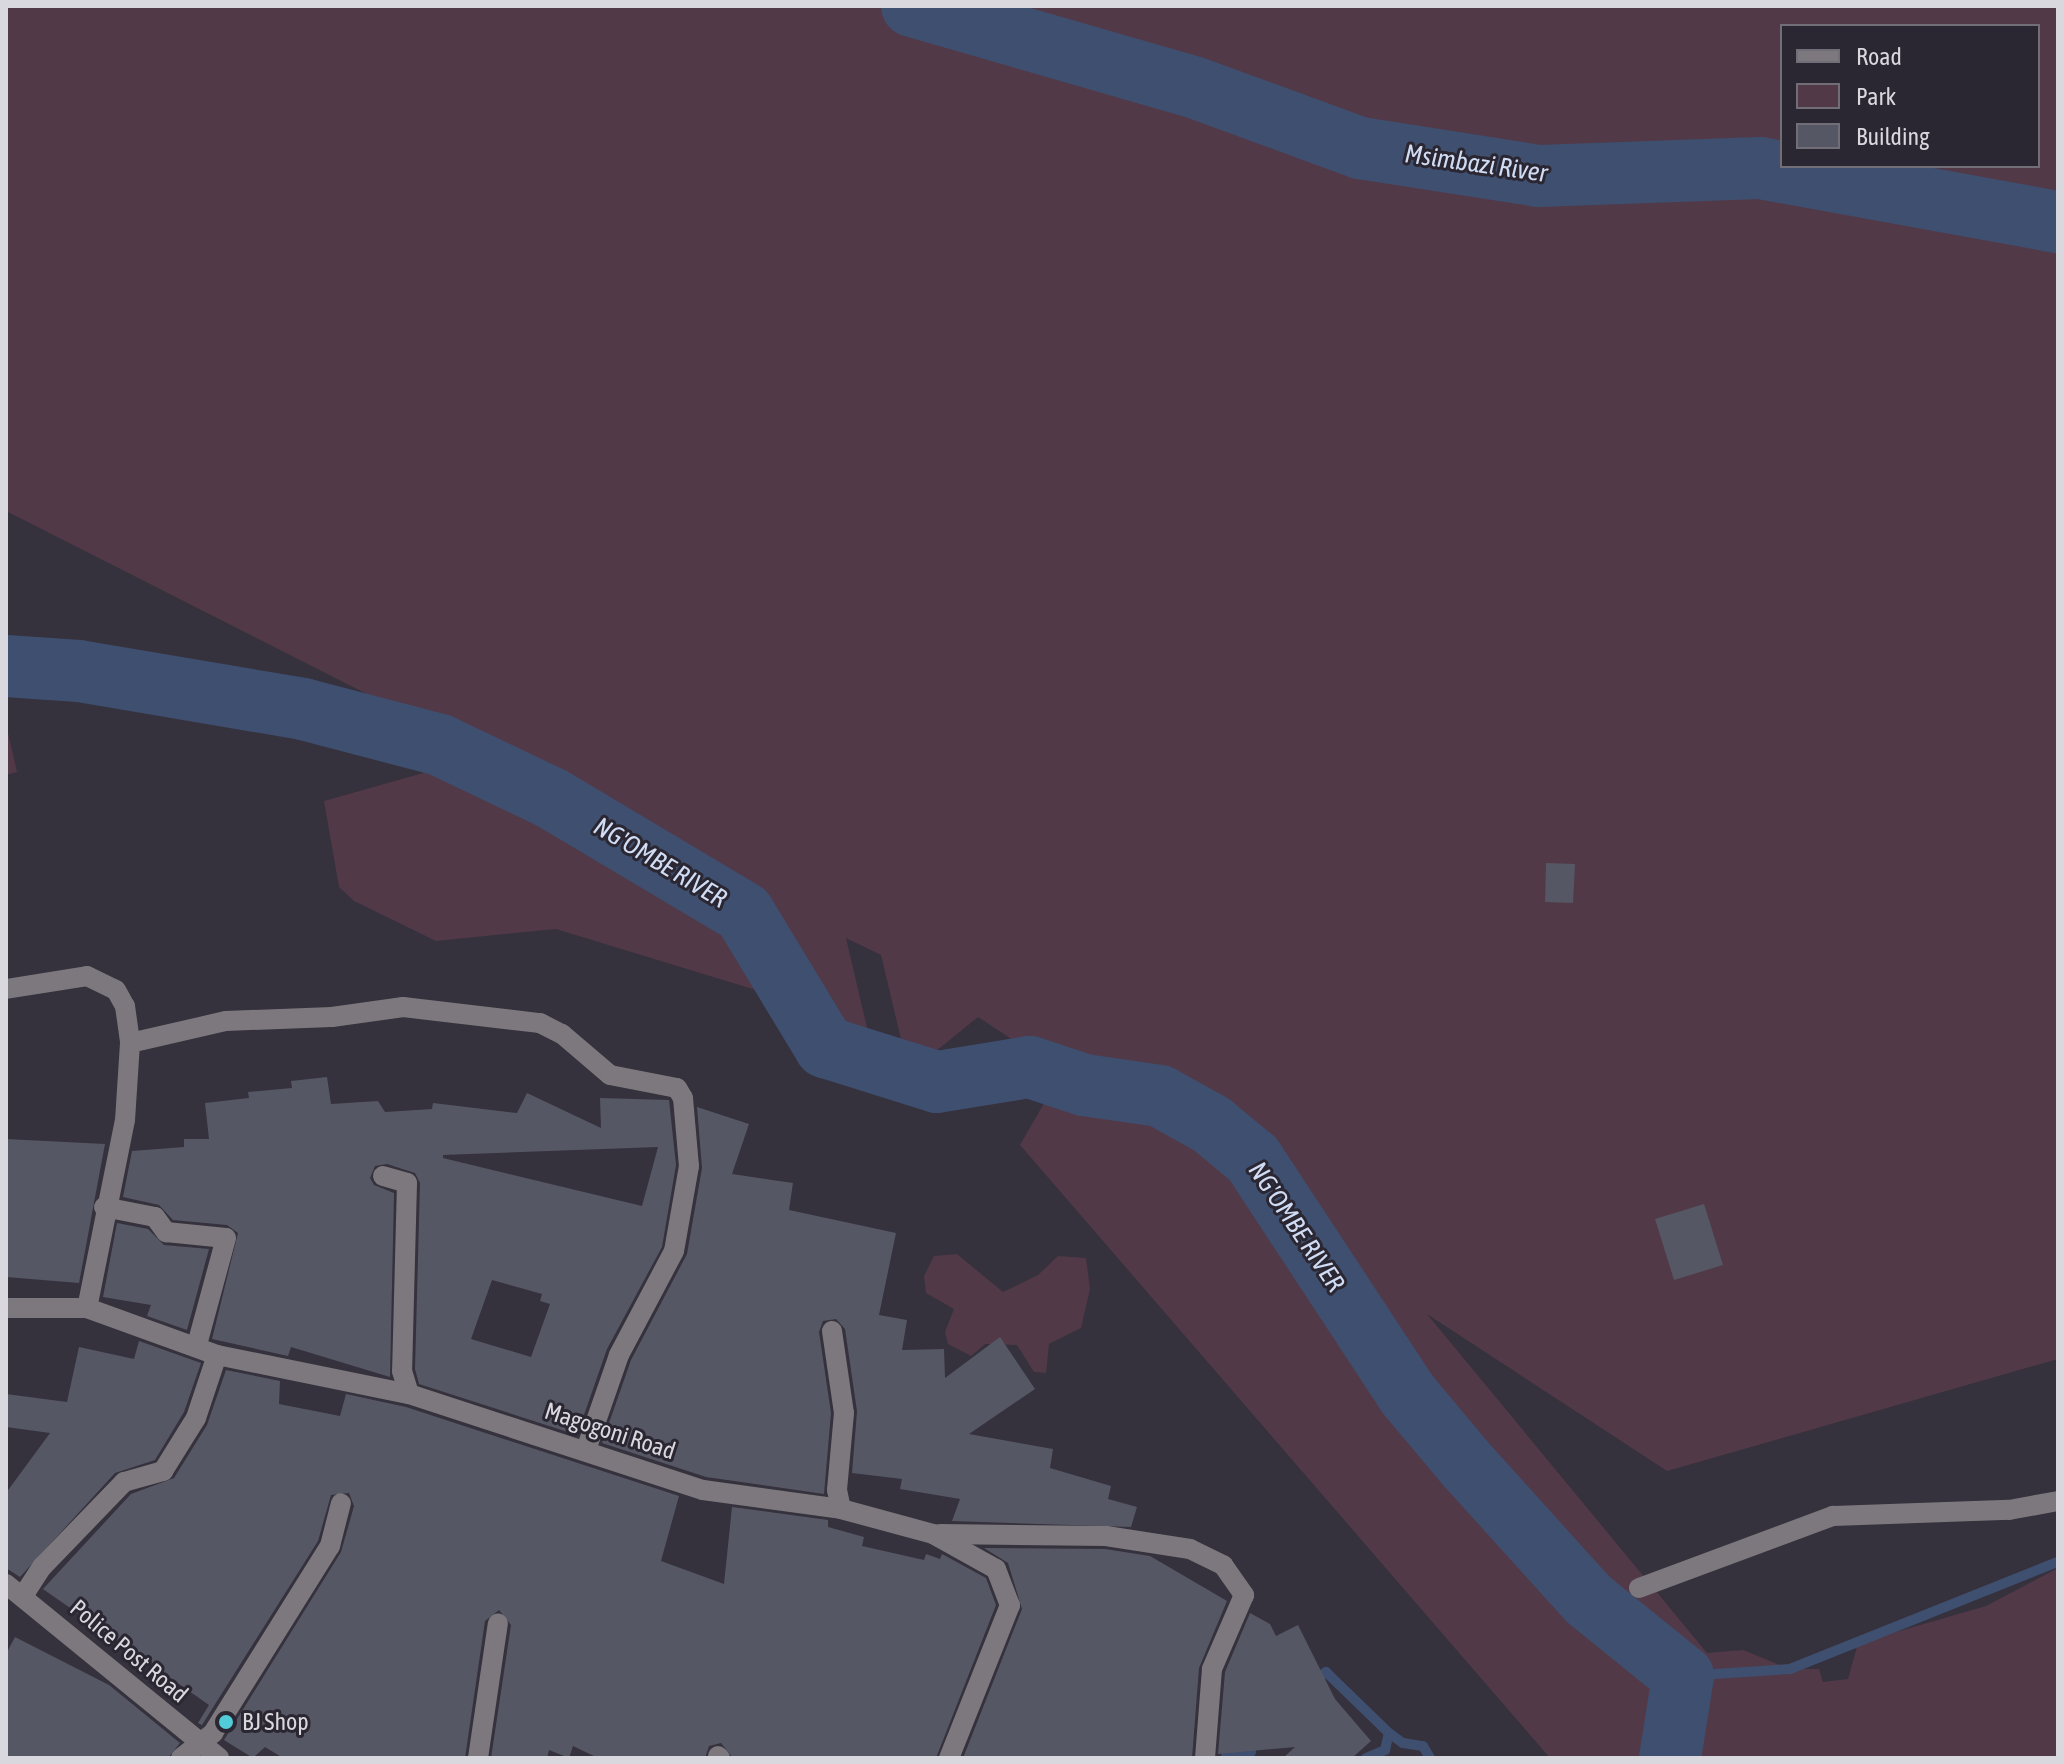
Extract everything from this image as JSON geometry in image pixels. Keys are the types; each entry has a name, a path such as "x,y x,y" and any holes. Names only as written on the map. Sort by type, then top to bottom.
{"street":[{"path":"6,989 87,976 104,981 125,1006 130,1043 125,1120 104,1207 96,1281 87,1308"},
{"path":"130,1043 226,1021 332,1017 403,1007 540,1023 562,1034 610,1075 677,1088 683,1098 689,1166 674,1251 619,1355 586,1450"},
{"path":"383,1176 407,1183 402,1371 409,1394"},
{"path":"104,1207 155,1217 166,1232 226,1238 197,1345"},
{"name":"Magogoni Road","path":"6,1308 87,1308 197,1345 217,1355 409,1394 703,1490 841,1509 933,1534 996,1569 1010,1605 949,1758"},
{"path":"832,1331 844,1413 837,1490 841,1509"},
{"path":"14,1590 42,1567 124,1482 163,1471 196,1418 217,1355"},
{"path":"1639,1588 1833,1516 2009,1510 2058,1501"},
{"path":"181,1758 202,1744 330,1546 341,1503"},
{"path":"933,1534 1027,1539 1106,1536 1190,1549 1223,1565 1244,1595 1212,1669 1205,1758"},
{"name":"Police Post Road","path":"14,1590 219,1758"},
{"path":"478,1758 498,1623"}],"green space":[{"path":"6,6 2058,6 2058,1359 1667,1471 1427,1314 1707,1653 1743,1650 1790,1669 1819,1669 1823,1682 1848,1679 1858,1643 1986,1606 2058,1568 2058,1758 1550,1758 1020,1145 1062,1072 978,1017 909,1073 881,955 846,938 879,1079 769,994 556,929 436,941 354,901 339,887 324,801 487,755 6,511"},
{"path":"6,724 17,772 6,775"},
{"path":"957,1254 1003,1292 1038,1275 1058,1256 1086,1258 1090,1289 1081,1328 1049,1344 1046,1373 1034,1372 1017,1345 985,1344 971,1356 948,1344 945,1332 954,1309 926,1293 924,1276 934,1256"}],"building":[{"path":"1546,863 1575,864 1573,903 1545,902"},
{"path":"327,1077 331,1104 378,1101 385,1112 432,1109 433,1103 517,1113 527,1093 601,1128 600,1098 669,1100 676,1165 662,1247 607,1349 577,1435 419,1384 415,1369 420,1183 415,1173 387,1164 375,1166 370,1178 374,1185 394,1193 390,1377 291,1347 288,1356 212,1339 238,1233 227,1225 173,1220 159,1205 123,1197 132,1151 184,1147 184,1139 209,1139 205,1103 249,1098 248,1092 292,1088 291,1081","holes":["658,1147 642,1206 443,1158 443,1155","492,1280 542,1294 540,1301 550,1304 531,1357 471,1339"]},
{"path":"697,1107 749,1124 732,1174 793,1183 789,1210 896,1233 879,1315 907,1320 902,1350 944,1349 945,1378 1000,1337 1035,1389 969,1434 1053,1449 1050,1468 1111,1486 1108,1499 1137,1507 1131,1527 952,1521 960,1499 900,1489 902,1479 852,1473 857,1411 845,1329 836,1319 823,1321 819,1332 831,1413 824,1494 706,1477 602,1443 631,1360 687,1254 702,1168"},
{"path":"6,1139 105,1144 79,1283 6,1277"},
{"path":"1704,1204 1723,1265 1674,1280 1655,1219"},
{"path":"117,1223 148,1229 164,1245 209,1249 187,1330 147,1316 151,1305 103,1297"},
{"path":"139,1341 201,1363 184,1412 155,1460 115,1473 20,1577 6,1568 6,1493 50,1433 6,1427 6,1394 67,1402 79,1347 134,1359"},
{"path":"226,1370 280,1381 279,1404 340,1416 346,1394 406,1407 679,1496 661,1561 724,1584 732,1507 828,1520 828,1527 864,1537 862,1546 924,1560 926,1554 940,1559 942,1554 986,1578 996,1605 936,1758 733,1758 721,1743 709,1746 705,1758 598,1758 573,1746 569,1758 549,1750 547,1758 491,1758 511,1625 499,1610 485,1621 465,1758 283,1758 265,1747 253,1758 224,1740 341,1552 354,1506 349,1493 331,1495 318,1541 202,1725 198,1723 209,1705 43,1589 131,1494 174,1478 207,1425"},
{"path":"984,1548 1105,1549 1150,1556 1227,1601 1199,1668 1192,1758 963,1758 1022,1609 1008,1563"},
{"path":"1250,1613 1270,1624 1276,1636 1298,1625 1335,1699 1371,1741 1352,1758 1283,1758 1295,1747 1218,1754 1225,1672"},
{"path":"15,1637 109,1685 180,1743 168,1758 6,1758 6,1654"}],"waterway":[{"name":"Msimbazi River","path":"912,6 1196,88 1360,148 1539,176 1760,168 2058,222"},
{"name":"NG'OMBE RIVER","path":"6,666 79,671 303,709 440,745 553,799 744,913 825,1047 937,1082 1030,1067 1084,1085 1160,1096 1212,1125 1253,1159 1408,1395 1465,1463 1589,1600 1683,1676 1670,1758"},
{"path":"1683,1676 1790,1669 2058,1562"},
{"path":"1313,1681 1326,1672 1389,1733"},
{"path":"1366,1758 1385,1750 1389,1733 1403,1743 1423,1746 1430,1758"},
{"path":"1226,1756 1251,1752 1250,1740"}],"place":[{"name":"BJ Shop","path":"226,1722"}]}
